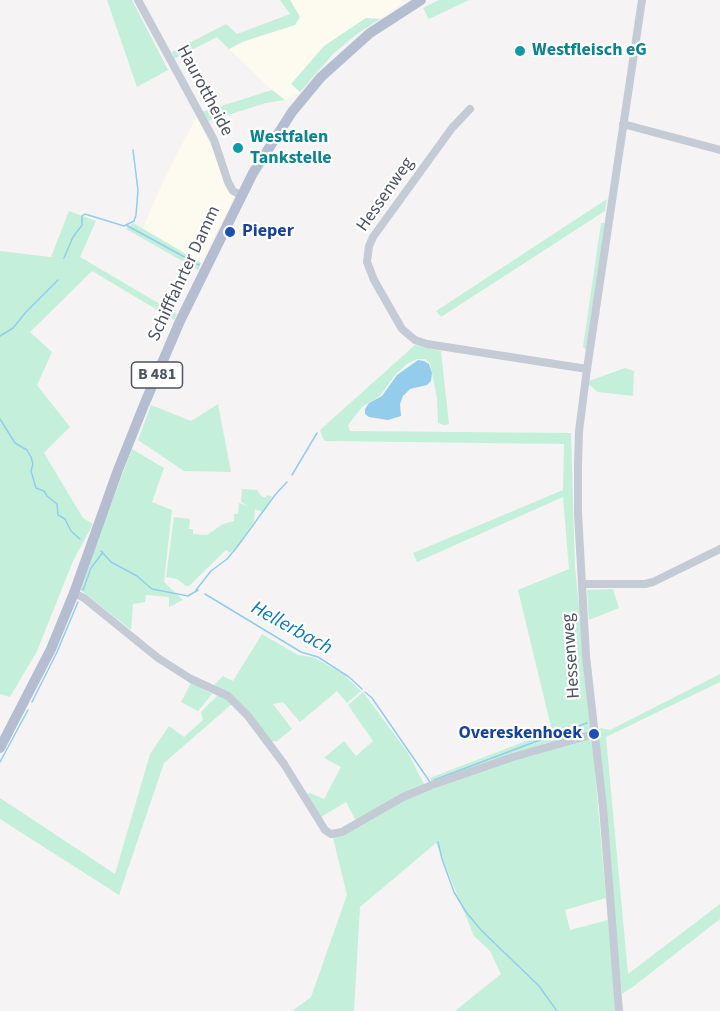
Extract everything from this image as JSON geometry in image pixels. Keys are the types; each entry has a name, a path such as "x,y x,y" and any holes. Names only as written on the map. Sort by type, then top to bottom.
{"main road":[{"name":"Schifffahrter Damm","path":"0,747 51,649 74,593 130,439 180,321 240,195 268,146 321,77 370,33 421,0"}],"street":[{"name":"Haurottheide","path":"138,0 214,140 228,182 233,191 240,195"},
{"name":"Hessenweg","path":"619,1011 603,807 586,656 578,464 579,431 587,369 642,0"},
{"name":"Hessenweg","path":"470,109 451,129 373,237 367,261 374,280 402,329 415,340 427,344 587,369"},
{"path":"624,124 720,150"},
{"path":"582,584 653,582 720,549"},
{"path":"74,593 84,598 158,658 191,680 228,696 248,716 284,764 325,830 331,834 342,832 432,784 513,757 594,734"}],"shaded area":[{"path":"290,0 401,0 403,3 380,19 366,18 291,84 300,92 285,100 229,49 300,17"},
{"path":"197,116 234,197 201,263 143,228 166,175"}],"green space":[{"path":"107,0 132,0 168,70 137,87"},
{"path":"280,0 290,0 300,17 295,25 242,42 229,49 217,37 174,59 172,52 226,24 237,34 290,14"},
{"path":"439,0 469,0 429,19 423,8"},
{"path":"366,18 380,19 334,53 300,92 291,84 324,46"},
{"path":"272,90 285,100 266,103 208,121 202,112"},
{"path":"607,199 605,211 441,317 436,311"},
{"path":"69,211 96,221 80,257 177,314 174,320 92,271 30,332 52,352 37,385 70,427 44,453 83,518 93,524 73,561 37,651 10,697 0,694 0,251 51,257"},
{"path":"133,223 201,263 198,270 126,229"},
{"path":"601,223 605,223 586,350 583,347"},
{"path":"415,345 441,351 449,424 438,423 437,398 430,363 425,359 417,359 407,364 395,375 380,396 362,407 348,425 350,431 571,433 575,567 592,731 432,782 430,778 552,731 518,590 569,569 563,497 417,562 413,553 563,490 564,444 325,441 320,430"},
{"path":"625,368 634,371 633,396 598,392 588,384 589,381"},
{"path":"218,404 231,472 184,471 138,440 151,405 191,421"},
{"path":"132,449 164,468 152,502 172,510 164,582 183,600 169,607 169,597 146,595 145,602 133,604 131,630 79,589"},
{"path":"242,489 257,490 265,498 268,495 272,497 262,512 255,509 254,521 238,545 230,553 226,550 189,586 177,579 166,577 174,517 190,519 189,529 193,529 193,534 207,535 223,524 234,521 234,514 238,514 239,503 248,506 241,502"},
{"path":"613,589 619,608 589,620 587,590"},
{"path":"262,634 298,655 313,657 343,674 361,691 347,703 337,691 300,722 283,702 273,704 292,729 277,741 269,742 250,715 211,688 223,676 233,681"},
{"path":"720,674 720,682 606,737 628,974 720,904 720,919 622,994 597,730 601,728 610,730"},
{"path":"191,683 212,694 198,711 181,702"},
{"path":"363,692 408,753 425,786 356,821 346,802 321,817 306,795 310,793 324,799 341,767 324,758 344,741 356,756 373,741 348,705"},
{"path":"218,695 227,697 233,703 164,763 119,895 0,819 0,798 115,874 150,754 169,726 184,737 203,720 201,712"},
{"path":"592,737 606,898 565,910 570,930 608,920 616,1011 455,1011 501,974 490,951 474,936 436,843 360,907 354,1011 292,1011 311,997 347,895 333,838 406,799 514,759"}],"water":[{"path":"418,360 429,364 432,373 431,381 427,385 410,389 403,396 400,404 401,416 388,420 369,417 365,414 369,403 382,396 397,375"}],"waterway":[{"path":"64,258 73,237 82,225 82,216 85,214 124,226 134,221 138,190 133,150"},
{"path":"126,225 199,265"},
{"path":"0,336 13,328 58,280"},
{"name":"Hellerbach","path":"0,419 15,443 27,450 31,457 33,464 31,471 36,488 44,491 57,504 58,515 65,519 71,531 80,539"},
{"path":"292,475 317,433"},
{"path":"196,590 211,571 227,559 287,482"},
{"name":"Hellerbach","path":"101,551 111,562 137,576 152,589 188,596 198,590"},
{"path":"83,590 91,568 103,552"},
{"name":"Hellerbach","path":"205,594 301,652 318,657 349,677 362,689"},
{"path":"32,702 57,652 78,602"},
{"name":"Hellerbach","path":"365,692 372,698 430,782"},
{"path":"0,762 28,710"},
{"path":"551,736 587,723"},
{"path":"434,780 545,738"},
{"path":"438,842 454,892 466,912 481,930 539,986 557,1011"}],"place":[{"name":"Westfleisch eG","path":"520,51"},
{"name":"Westfalen Tankstelle","path":"238,148"},
{"name":"Pieper","path":"230,232"},
{"name":"Overeskenhoek","path":"594,734"}]}
